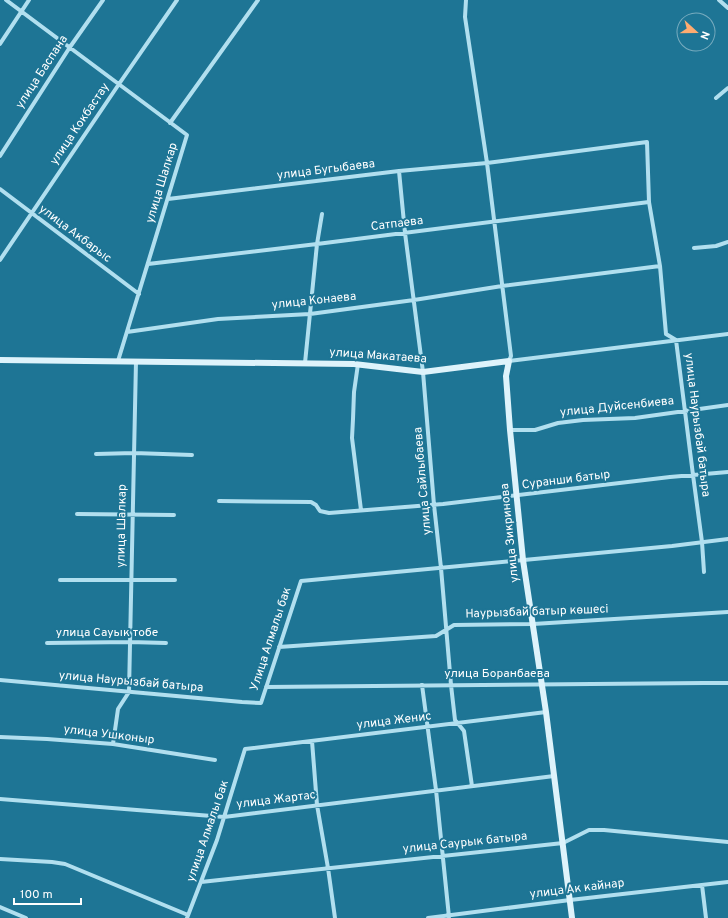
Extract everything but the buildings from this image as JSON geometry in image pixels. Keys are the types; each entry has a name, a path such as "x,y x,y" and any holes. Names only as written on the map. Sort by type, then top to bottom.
{"street":[{"name":"улица Шалкар","path":"6,0 187,135 118,361"},
{"path":"0,44 29,0"},
{"name":"улица Баспана","path":"0,156 70,47 103,0"},
{"name":"улица Кокбастау","path":"0,260 177,0"},
{"path":"170,122 258,0"},
{"name":"улица Зикринова","path":"466,0 464,17 487,163 511,356 506,376 523,560 546,712 572,918"},
{"path":"719,0 728,8"},
{"path":"716,98 728,88"},
{"name":"улица Бугыбаева","path":"168,199 399,171 487,163 647,142"},
{"name":"улица Наурызбай батыра","path":"647,142 649,202 660,266 666,334 676,340 702,542 704,572"},
{"name":"улица Сайлыбаева","path":"399,171 405,233 423,372 434,505 455,720 464,731 472,786"},
{"name":"улица Акбарыс","path":"0,189 139,294"},
{"name":"Сатпаева","path":"148,264 649,202"},
{"path":"305,363 317,244 322,214"},
{"path":"694,248 716,246 728,242"},
{"name":"улица Конаева","path":"127,332 218,319 310,314 502,286 660,266"},
{"name":"улица Макатаева","path":"0,360 358,364 423,372 728,334"},
{"name":"улица Шалкар","path":"129,692 136,361"},
{"path":"358,364 354,392 352,438 361,510"},
{"name":"улица Дуйсенбиева","path":"510,430 535,430 558,423 583,420 635,418 728,405"},
{"path":"96,454 134,453 192,455"},
{"name":"Суранши батыр","path":"220,501 305,502 314,503 320,510 329,513 434,505 728,472"},
{"path":"77,514 174,515"},
{"path":"441,568 728,539"},
{"name":"Улица Алмалы бак","path":"261,703 301,581 441,568"},
{"path":"60,580 175,580"},
{"name":"Наурызбай батыр көшесі","path":"279,647 436,636 454,625 533,624 728,612"},
{"name":"улица Сауык тобе","path":"47,643 166,643"},
{"name":"улица Наурызбай батыра","path":"0,680 261,703"},
{"name":"улица Боранбаева","path":"266,687 451,684 728,683"},
{"path":"422,685 436,790 449,917"},
{"path":"113,744 118,709 129,692"},
{"name":"улица Женис","path":"245,750 546,712"},
{"name":"улица Ушконыр","path":"0,738 47,739 113,744 215,760"},
{"path":"312,741 317,805 335,918"},
{"name":"улица Алмалы бак","path":"187,916 201,882 224,817 245,750"},
{"name":"улица Жартас","path":"0,799 224,817 554,776"},
{"name":"улица Саурык батыра","path":"201,882 563,843 589,830 604,830 728,842"},
{"path":"0,859 65,864 187,916"},
{"name":"улица Ак кайнар","path":"428,918 449,917 570,900 728,882"},
{"path":"702,885 706,918"},
{"path":"0,907 26,918"}]}
